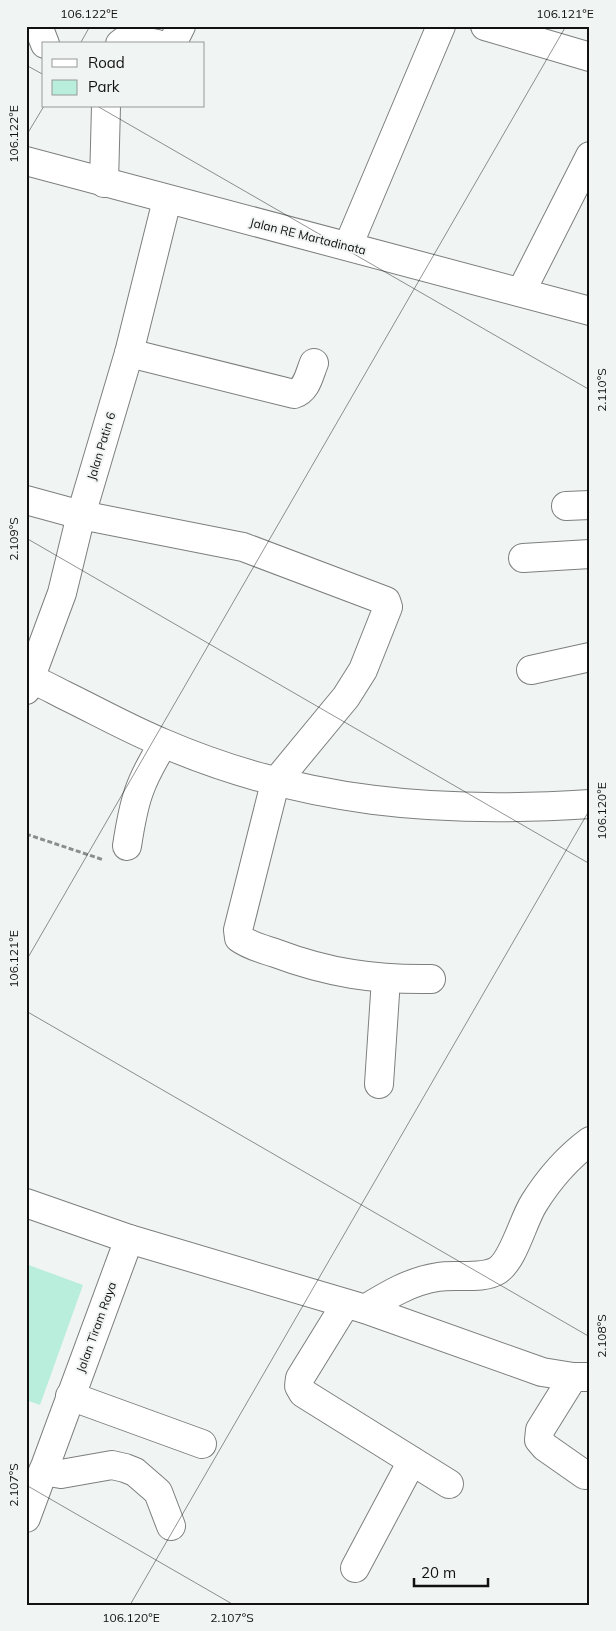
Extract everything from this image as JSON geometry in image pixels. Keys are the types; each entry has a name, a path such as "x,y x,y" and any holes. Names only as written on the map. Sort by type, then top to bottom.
{"street":[{"path":"38,26 44,42"},
{"path":"58,42 62,26"},
{"path":"173,42 181,26"},
{"path":"348,246 440,26"},
{"path":"484,26 590,57"},
{"path":"123,42 128,38 147,42"},
{"path":"104,183 106,108"},
{"path":"522,292 590,156"},
{"name":"Jalan RE Martadinata","path":"26,162 590,311"},
{"name":"Jalan Patin 6","path":"27,682 62,593 80,515 129,353 168,200"},
{"path":"129,353 294,394 301,392 314,363"},
{"path":"26,500 80,515 243,547 386,601 388,606 363,670 346,697 275,783 238,930 239,938 246,943 291,959 351,975 386,979 431,979"},
{"path":"524,558 590,554"},
{"path":"531,670 590,656"},
{"path":"27,682 163,744 275,783 330,794 420,806 505,808 590,804"},
{"path":"127,846 134,802 142,780 163,744"},
{"path":"379,1084 386,979"},
{"path":"449,1484 311,1400 303,1393 299,1386 300,1378 355,1307 414,1284 438,1277 483,1274 498,1270 508,1257 534,1203 559,1168 590,1141"},
{"path":"26,1203 129,1238 355,1307 542,1372 581,1377"},
{"name":"Jalan Tiram Raya","path":"28,1508 129,1238"},
{"path":"581,1377 540,1430 540,1440 545,1447 585,1476"},
{"path":"70,1396 202,1444"},
{"path":"355,1568 412,1461"},
{"path":"43,1471 62,1474 112,1465 136,1472 158,1492 171,1526"}],"path":[{"path":"26,834 113,863 122,858 127,846"}],"green space":[{"path":"26,1264 83,1285 40,1405 26,1400"}]}
